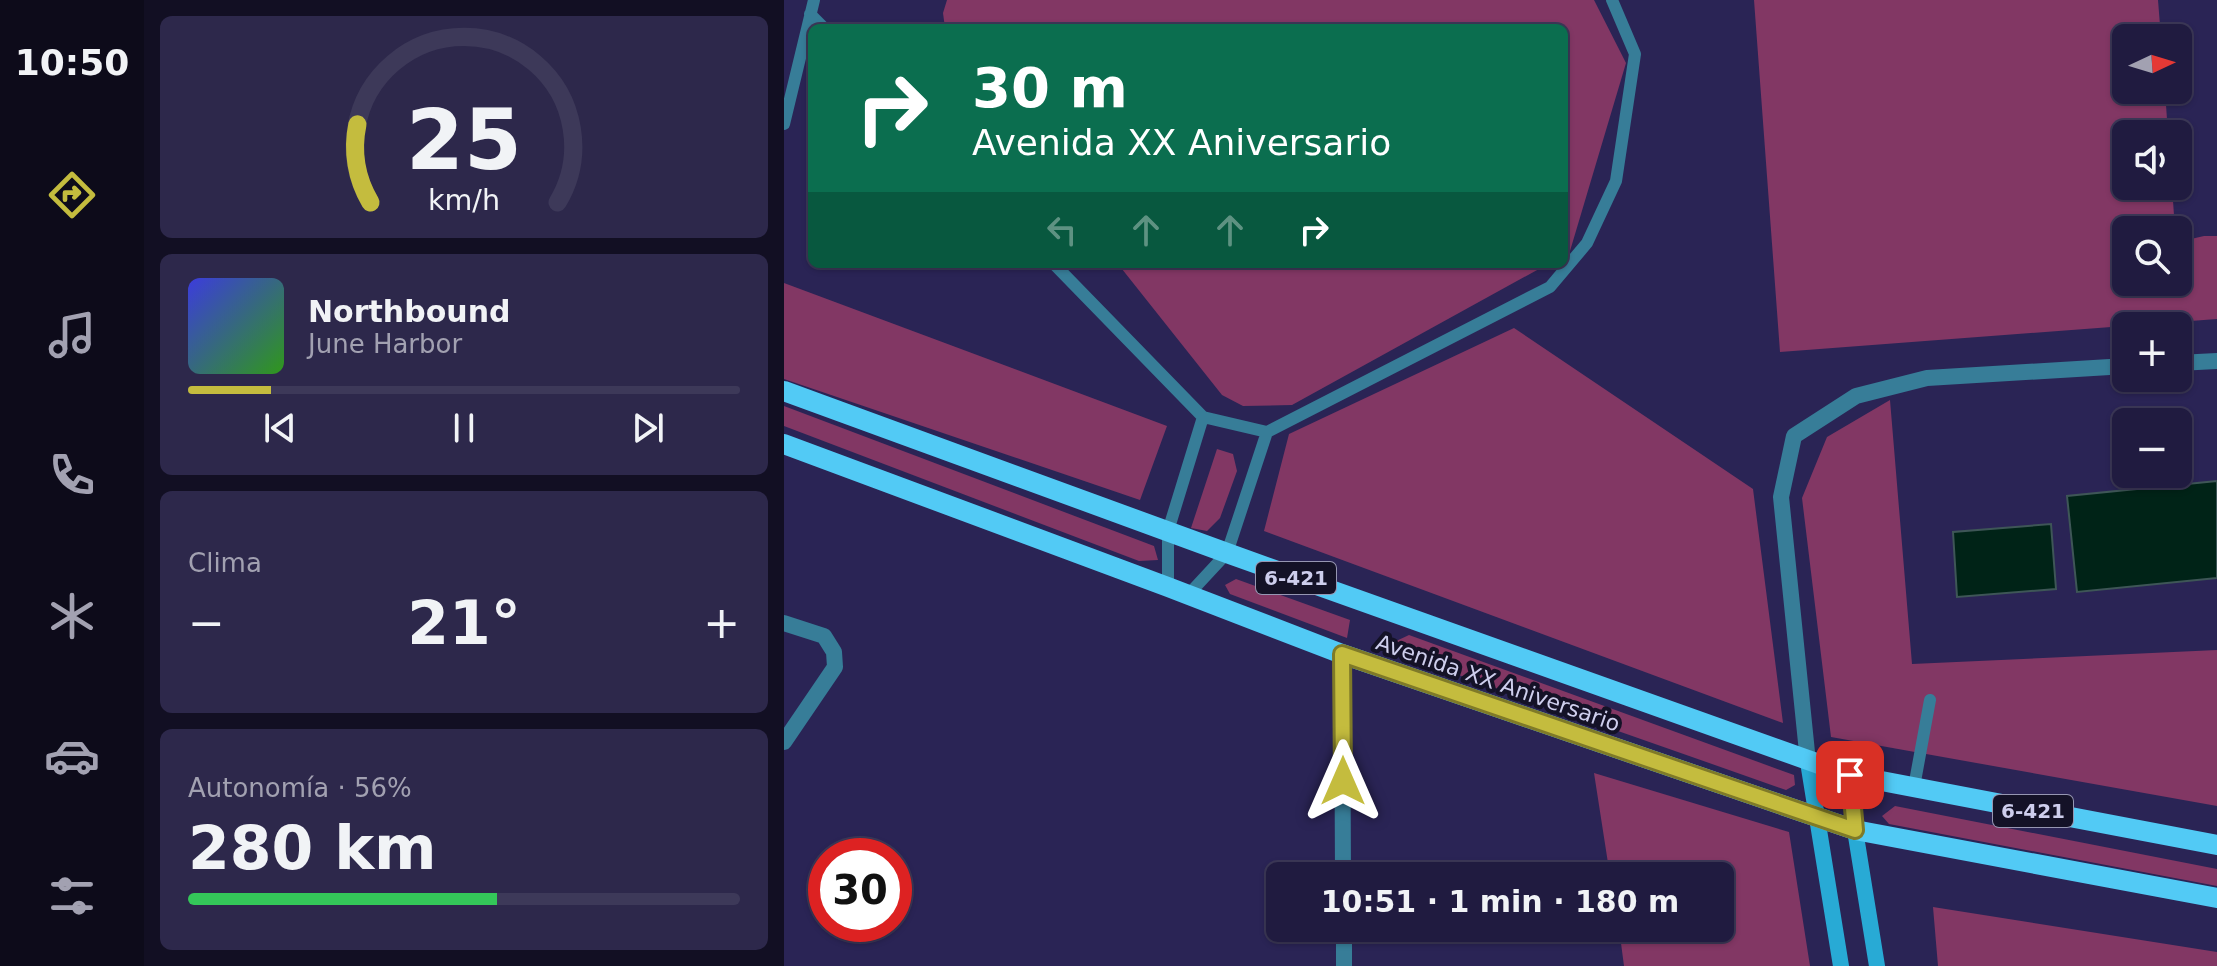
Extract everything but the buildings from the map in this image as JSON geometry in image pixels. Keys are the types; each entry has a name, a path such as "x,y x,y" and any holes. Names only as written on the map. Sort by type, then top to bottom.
{"main road":[{"name":"Avenida XX Aniversario","path":"784,391 1808,762 1850,775 2217,845"},
{"name":"Avenida XX Aniversario","path":"784,444 1342,654 1855,830 2217,898"},
{"path":"1808,762 1841,966"},
{"path":"1850,775 1855,830 1877,966"}],"street":[{"path":"2192,362 2217,361"},
{"path":"1808,762 1781,497 1794,436 1856,396 1927,378 2112,367"},
{"path":"784,623 824,636 834,652 835,667 784,742"},
{"path":"1342,654 1343,862"},
{"path":"1344,942 1344,966"}],"lane":[{"path":"784,124 814,0"},
{"path":"1568,266 1587,243 1616,181 1635,54 1612,0"},
{"path":"810,14 820,24"},
{"path":"1058,268 1203,417 1267,432 1550,287 1566,268"},
{"path":"1168,587 1168,531 1203,417"},
{"path":"1188,595 1227,553 1267,432"},
{"path":"1914,787 1930,700"}],"shaded area":[{"path":"947,0 1594,0 1626,63 1568,252 1568,24 944,24 943,13"},
{"path":"1754,0 2158,0 2160,24 2112,24 2112,104 2166,104 2167,120 2112,120 2112,200 2173,200 2174,216 2112,216 2112,296 2192,296 2192,239 2217,236 2217,319 2192,321 2192,312 2112,312 2112,327 1780,352"},
{"path":"1121,268 1541,268 1292,405 1243,406 1222,395"},
{"path":"784,283 1167,426 1140,500 784,379"},
{"path":"1514,328 1753,489 1783,723 1264,531 1289,434"},
{"path":"1890,400 1912,664 2217,650 2217,806 1831,737 1802,498 1827,437"},
{"path":"784,406 1154,546 1158,560 1139,561 784,426"},
{"path":"1217,449 1233,454 1237,471 1220,518 1207,531 1191,528"},
{"path":"2217,481 2217,578 2077,592 2067,496 2147,488 2192,488 2192,484"},
{"path":"2051,524 2056,589 1957,597 1953,532"},
{"path":"1236,579 1350,620 1347,638 1230,594 1225,585"},
{"path":"1409,635 1794,775 1795,785 1786,790 1399,654 1392,643"},
{"path":"1594,773 1789,832 1810,966 1624,966 1621,942 1734,942 1734,862 1608,862"},
{"path":"1895,806 2217,869 2217,886 1889,824 1882,816"},
{"path":"1933,907 2217,952 2217,966 1938,966"}],"route":[{"path":"1343,781 1342,654 1855,830 1850,775"}]}
